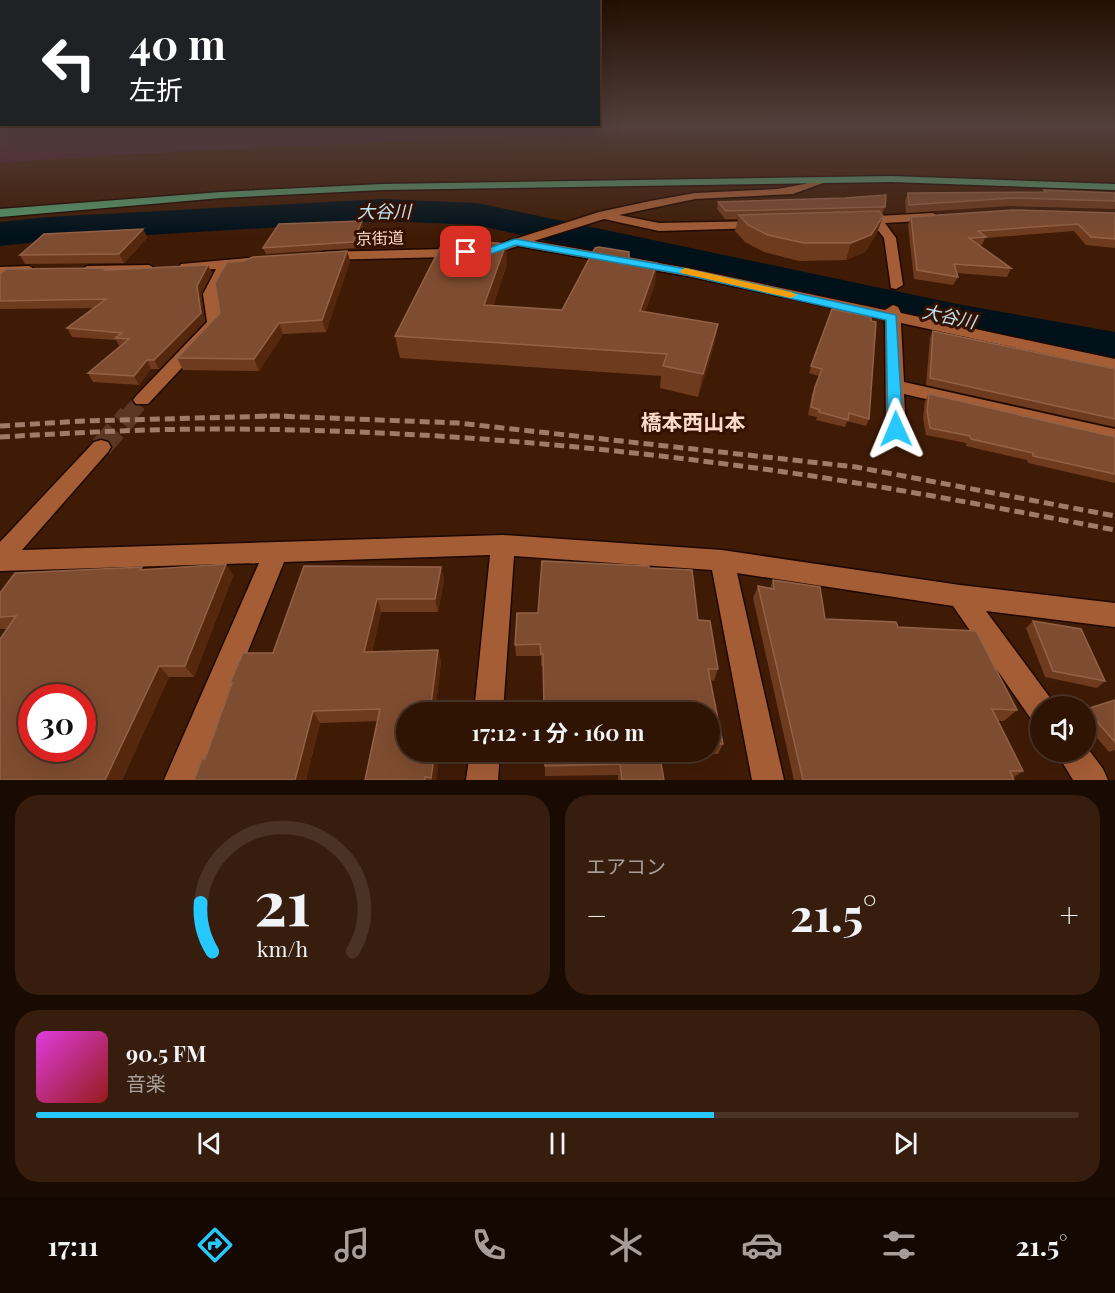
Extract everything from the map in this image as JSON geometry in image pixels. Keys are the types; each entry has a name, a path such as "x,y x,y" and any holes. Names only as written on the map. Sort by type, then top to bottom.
{"main road":[{"path":"0,213 221,195 382,187 926,180 1115,187"}],"street":[{"path":"603,215 695,196 795,190 811,186 822,180"},
{"path":"603,215 659,227 774,224"},
{"name":"京街道","path":"305,257 488,252 603,215"},
{"path":"842,222 943,216"},
{"path":"877,221 890,238 896,285"},
{"path":"515,242 687,272 892,314 1115,364"},
{"path":"74,270 143,269 260,261"},
{"path":"142,400 215,323 210,294 225,265"},
{"path":"0,271 40,270"},
{"path":"892,314 896,429"},
{"path":"895,386 1115,436"},
{"path":"0,559 101,447"},
{"path":"0,559 503,545 722,560 960,596 1115,615"},
{"path":"489,702 503,545"},
{"path":"180,780 276,552"},
{"path":"722,560 768,780"},
{"path":"960,596 1032,696"},
{"path":"482,780 484,762"},
{"path":"1078,762 1092,780"}],"building":[{"path":"1044,190 1115,193 1115,201 1013,198 909,205 908,193 1046,192"},
{"path":"886,195 885,207 726,211 718,202 845,198"},
{"path":"1013,210 1115,213 1115,239 1091,237 1078,224 978,231 986,237 969,238 1011,268 954,264 958,277 917,270 911,217"},
{"path":"879,211 883,216 871,235 851,243 804,243 768,235 748,225 739,215"},
{"path":"362,221 353,242 263,248 279,224"},
{"path":"143,229 119,254 20,255 44,234"},
{"path":"487,238 486,242 506,244 484,305 562,310 595,248 599,247 629,252 629,258 657,263 640,311 718,324 703,374 663,366 667,354 395,336 444,240"},
{"path":"347,251 322,320 279,323 254,359 177,358 220,313 215,283 227,262 243,261 253,257"},
{"path":"208,265 197,286 201,313 154,360 147,360 134,376 88,373 129,339 115,338 122,333 67,328 106,299 0,301 0,274 6,269 108,268 105,270"},
{"path":"832,309 871,317 871,321 876,322 869,419 849,413 848,420 819,412 820,410 811,407 822,369 811,366"},
{"path":"933,331 1115,369 1115,419 930,378"},
{"path":"929,394 1115,437 1115,474 1033,456 1033,453 930,428 927,411"},
{"path":"542,561 692,570 698,620 710,621 718,669 708,669 715,702 544,702 543,654 541,654 540,644 515,645 517,613 538,613"},
{"path":"226,564 185,666 159,666 105,780 0,780 0,639 16,616 0,617 0,593 15,573 142,567 140,570"},
{"path":"304,566 441,567 435,599 377,599 364,652 438,650 431,702 396,702 396,762 433,762 431,778 425,777 425,780 365,780 380,709 313,711 295,780 194,780 202,759 205,759 232,683 230,683 243,653 273,653"},
{"path":"773,580 820,587 825,619 896,622 898,627 976,631 1017,710 992,709 1023,771 1010,771 1014,780 803,780 758,586 774,589"},
{"path":"1033,621 1081,629 1105,681 1053,671"},
{"path":"1115,700 1115,742 1096,720 1096,706"},
{"path":"545,762 661,762 664,780 622,780 620,764 545,766"}],"waterway":[{"name":"大谷川","path":"0,234 47,229 383,210 477,214 957,319 1115,348"}],"tunnel":[{"path":"128,416 142,400"},
{"path":"101,447 129,415"}],"railway":[{"path":"259,416 276,416"},
{"path":"0,426 84,421 276,416"},
{"path":"276,416 287,416"},
{"path":"276,416 458,423 856,467 1115,516"},
{"path":"0,437 214,429 415,435 548,444 794,473 1115,530"}],"slow traffic":[{"path":"685,271 791,295"}],"district":[{"name":"橋本西山本","path":"693,423"}],"route":[{"path":"466,252 488,252 515,242 687,272 892,318 896,429"}]}
